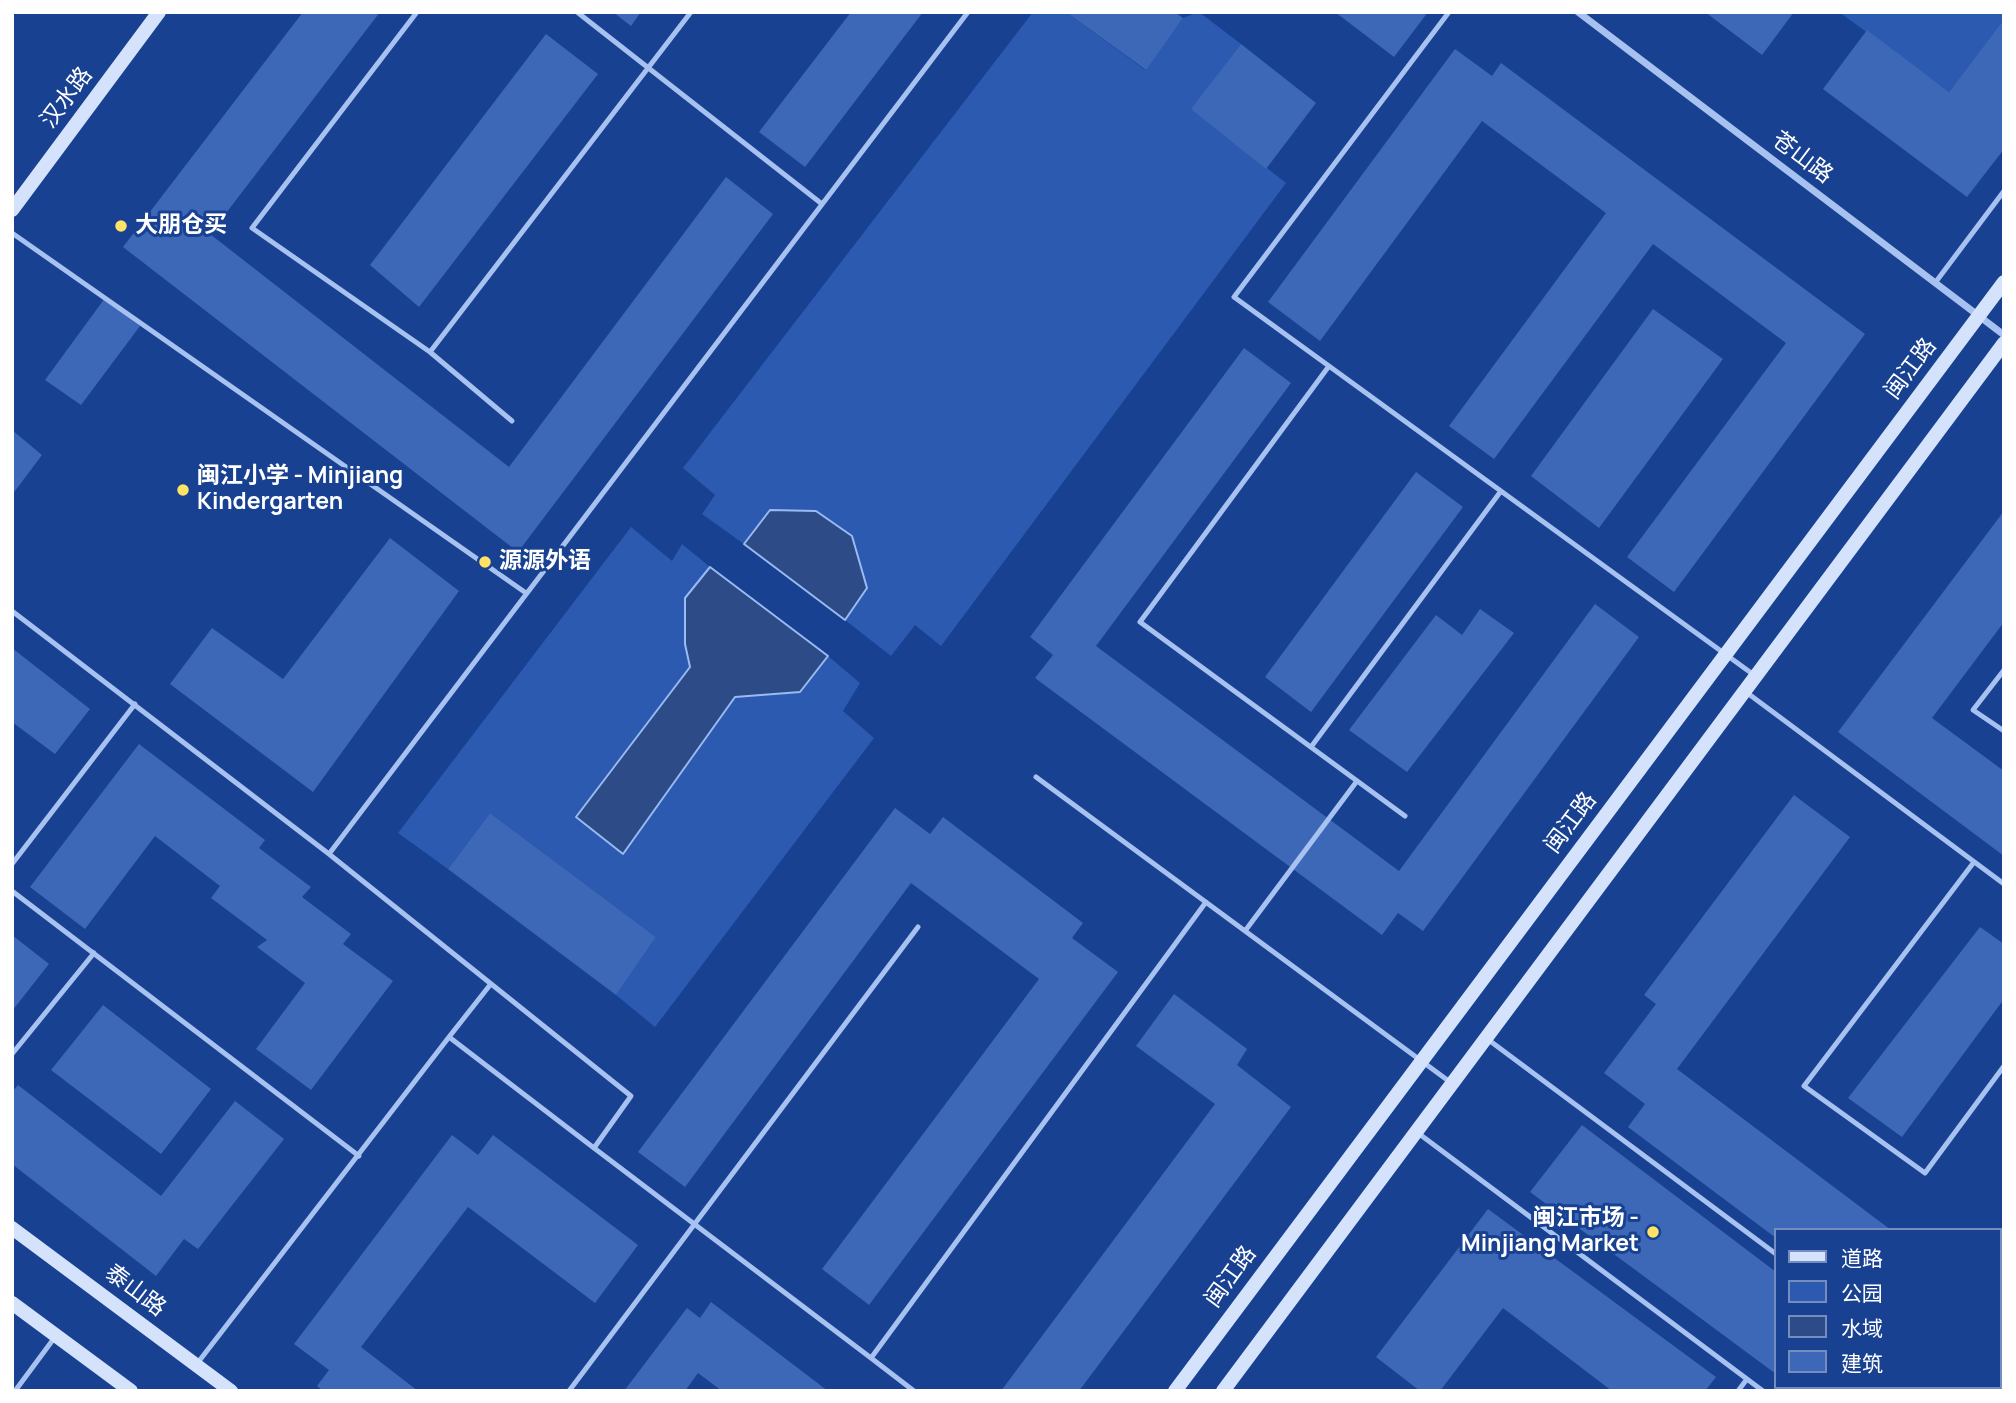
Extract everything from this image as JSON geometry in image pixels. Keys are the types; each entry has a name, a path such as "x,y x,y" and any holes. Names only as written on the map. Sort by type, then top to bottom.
{"main road":[{"name":"汉水路","path":"12,210 159,12"},
{"name":"闽江路","path":"1175,1391 2004,282"},
{"path":"1223,1391 2004,344"},
{"name":"泰山路","path":"12,1228 231,1391"},
{"path":"12,1303 131,1391"}],"street":[{"name":"苍山路","path":"1578,12 2004,335"}],"lane":[{"path":"417,12 252,229 430,352 512,421"},
{"path":"577,12 822,204"},
{"path":"430,352 691,12"},
{"path":"329,854 968,12"},
{"path":"1448,12 1234,297 1756,677"},
{"path":"1935,283 2004,191"},
{"path":"12,233 526,593"},
{"path":"1329,366 1140,622 1405,816"},
{"path":"1311,747 1501,491"},
{"path":"12,611 329,854 631,1096 594,1148"},
{"path":"2004,670 1973,710 2004,732"},
{"path":"1746,692 2004,884"},
{"path":"12,864 135,704"},
{"path":"1036,777 1452,1084"},
{"path":"1245,931 1357,781"},
{"path":"1974,862 1804,1086 1925,1173 2004,1066"},
{"path":"12,891 359,1156"},
{"path":"871,1358 1206,902"},
{"path":"569,1391 918,927"},
{"path":"12,1055 94,953"},
{"path":"196,1365 490,985"},
{"path":"449,1037 914,1391"},
{"path":"1486,1038 1774,1253"},
{"path":"1417,1132 1763,1391"},
{"path":"15,1391 55,1336"},
{"path":"1738,1391 1747,1379"}],"green space":[{"path":"1033,12 1066,12 1145,70 1183,18 1199,12 1241,44 1192,109 1286,183 941,646 915,625 891,656 845,620 867,588 852,536 816,511 770,510 744,544 702,514 715,495 683,468"},
{"path":"1839,12 2004,12 2004,19 1949,92"},
{"path":"631,527 672,561 682,544 710,567 685,598 685,644 690,667 576,817 623,853 735,697 800,692 828,656 860,683 843,711 874,738 655,1027 616,995 656,937 490,813 448,869 398,833"}],"water":[{"path":"770,510 816,511 852,536 867,588 845,620 744,544"},
{"path":"710,567 828,656 800,692 735,697 623,854 576,817 690,667 685,644 685,598"}],"building":[{"path":"303,12 380,12 210,234 509,467 726,177 773,214 518,552 123,247"},
{"path":"613,12 641,12 631,26"},
{"path":"851,12 923,12 805,167 759,132"},
{"path":"1066,12 1175,12 1183,18 1146,70"},
{"path":"1335,12 1428,12 1394,57"},
{"path":"1705,12 1794,12 1762,55"},
{"path":"2004,19 2004,149 1967,197 1823,89 1867,30 1949,92"},
{"path":"546,34 598,74 419,307 370,265"},
{"path":"1241,44 1316,103 1266,169 1191,109"},
{"path":"1455,49 1492,76 1501,63 1865,334 1674,592 1627,557 1786,343 1653,244 1494,459 1449,426 1606,213 1482,121 1320,341 1268,302"},
{"path":"105,298 140,326 81,405 45,380"},
{"path":"1653,309 1723,359 1599,528 1531,476"},
{"path":"1244,348 1291,383 1096,646 1399,871 1595,604 1639,637 1423,931 1398,913 1382,935 1035,678 1053,655 1030,637"},
{"path":"12,430 42,455 12,495"},
{"path":"1416,472 1463,507 1311,712 1265,677"},
{"path":"2004,511 2004,622 1932,718 2004,771 2004,856 1838,732"},
{"path":"390,538 459,591 313,792 170,684 212,628 283,679"},
{"path":"1480,609 1514,633 1407,772 1349,730 1436,615 1462,635"},
{"path":"12,648 90,709 55,754 12,722"},
{"path":"139,744 265,840 259,848 311,887 302,897 351,934 343,944 393,981 311,1090 256,1049 305,983 257,947 267,940 211,898 220,886 155,836 85,929 30,887"},
{"path":"1794,795 1850,837 1677,1069 1888,1228 1774,1228 1774,1236 1628,1127 1645,1104 1604,1073 1656,1004 1644,995"},
{"path":"895,808 930,834 943,817 1083,923 1072,938 1118,972 869,1305 822,1269 1039,979 911,883 685,1187 638,1152"},
{"path":"490,813 656,937 616,995 448,869"},
{"path":"1980,927 2004,944 2004,999 1902,1137 1848,1098"},
{"path":"12,935 49,964 12,1011"},
{"path":"1174,994 1247,1049 1237,1065 1291,1107 1079,1391 1001,1391 1215,1104 1136,1046"},
{"path":"103,1005 211,1089 161,1154 51,1070"},
{"path":"18,1085 161,1196 235,1101 284,1139 198,1249 184,1239 156,1276 12,1164 12,1092"},
{"name":"闽江市场 - Minjiang Market","path":"1582,1125 1774,1270 1774,1373 1530,1192"},
{"path":"452,1135 478,1155 493,1135 638,1245 595,1303 468,1207 361,1347 418,1391 323,1391 317,1386 329,1370 294,1344"},
{"path":"1488,1209 1716,1377 1705,1391 1612,1391 1503,1308 1440,1391 1420,1391 1376,1357"},
{"path":"2004,1255 2004,1352 2002,1350"},
{"path":"711,1302 828,1391 722,1391 698,1373 685,1391 624,1391 687,1308 700,1318"},
{"path":"1796,1389 1933,1391 1799,1391"}],"place":[{"name":"大朋仓买","path":"121,226"},
{"name":"闽江小学 - Minjiang Kindergarten","path":"183,490"},
{"name":"源源外语","path":"485,562"},
{"name":"闽江市场 - Minjiang Market","path":"1653,1232"}]}
